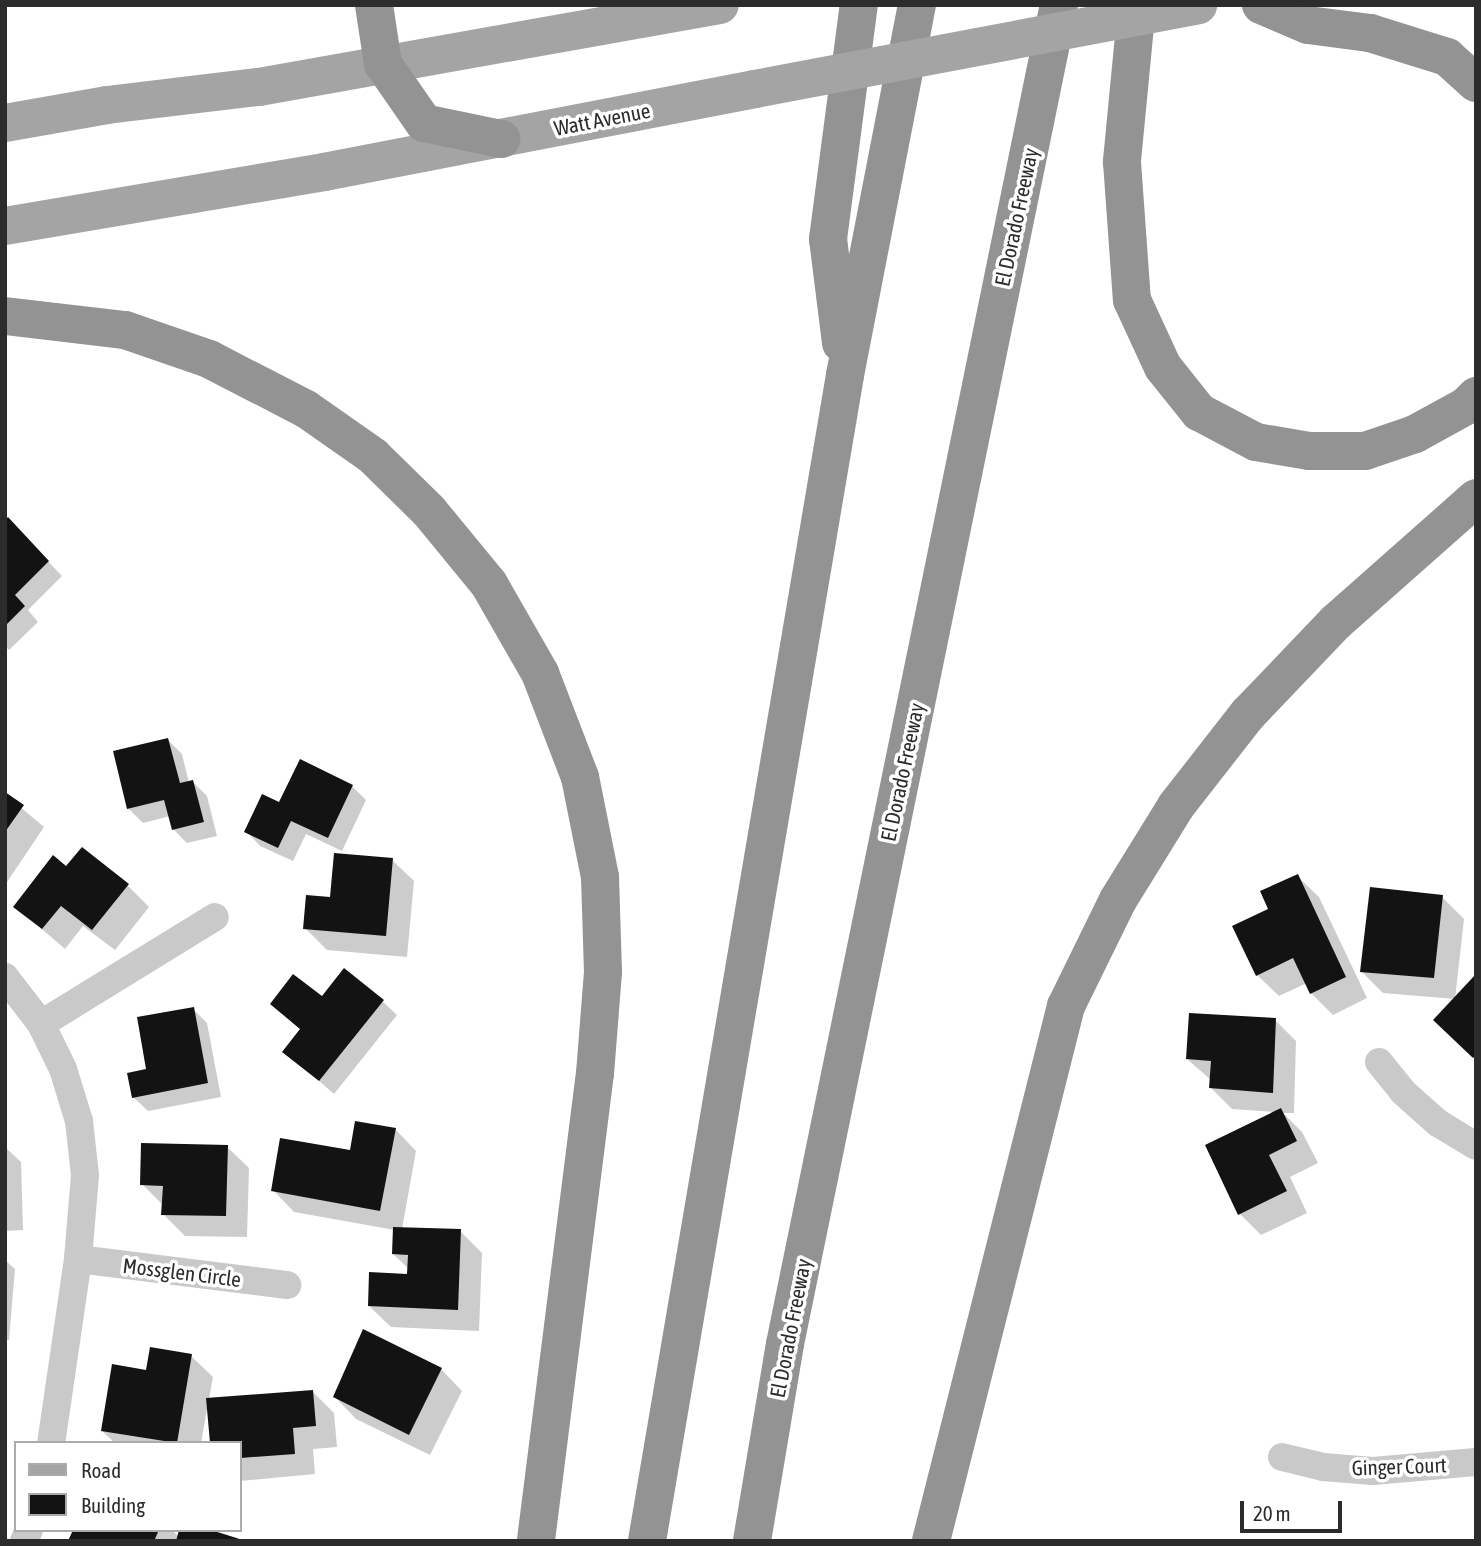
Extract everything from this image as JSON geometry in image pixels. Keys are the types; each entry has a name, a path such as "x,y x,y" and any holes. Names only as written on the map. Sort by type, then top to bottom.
{"highway":[{"path":"373,5 383,64 424,122 500,139"},
{"path":"845,375 828,239 859,5"},
{"path":"647,1541 845,375 917,5"},
{"name":"El Dorado Freeway","path":"752,1541 788,1331 1059,5"},
{"path":"1137,5 1122,162 1132,300 1163,367 1199,412 1256,442 1309,451 1365,451 1415,434 1466,406 1476,396"},
{"path":"1261,5 1308,25 1370,33 1447,57 1476,83"},
{"path":"5,316 125,330 209,359 306,409 373,456 429,511 489,584 540,673 580,777 600,877 603,972 595,1073 536,1541"},
{"path":"931,1541 1066,1006 1118,900 1176,806 1248,715 1336,622 1476,498"}],"main road":[{"path":"5,123 107,105 259,87 720,5"},
{"name":"Watt Avenue","path":"5,226 500,139 1198,5"}],"street":[{"path":"41,1024 215,917"},
{"path":"5,977 41,1024 63,1069 79,1121 85,1175 78,1259 51,1441"},
{"path":"1379,1062 1403,1092 1438,1123 1476,1146"},
{"name":"Mossglen Circle","path":"78,1259 287,1285"},
{"name":"Ginger Court","path":"1282,1457 1323,1467 1373,1471 1476,1462"}],"building":[{"path":"8,517 49,561 15,595 25,606 5,626 5,520"},
{"path":"168,738 180,783 193,780 204,822 172,830 164,800 127,809 113,751"},
{"path":"300,759 353,785 328,838 291,821 278,848 244,832 262,794 279,802"},
{"path":"5,792 24,805 5,832"},
{"path":"82,847 129,884 92,930 61,906 42,929 13,907 53,855 66,866"},
{"path":"334,853 393,858 386,936 303,929 306,895 330,897"},
{"path":"1298,874 1346,977 1310,994 1293,958 1256,976 1232,926 1268,909 1260,891"},
{"path":"1370,887 1443,895 1434,978 1360,972"},
{"path":"344,968 384,1000 319,1081 282,1052 300,1029 270,1004 293,974 322,996"},
{"path":"1476,974 1476,1055 1473,1058 1433,1020"},
{"path":"194,1007 208,1083 132,1098 127,1073 146,1069 137,1017"},
{"path":"1189,1013 1276,1018 1273,1093 1209,1088 1211,1061 1186,1059"},
{"path":"1281,1108 1297,1141 1269,1155 1287,1191 1238,1215 1205,1145"},
{"path":"355,1121 396,1128 380,1211 271,1191 280,1138 350,1150"},
{"path":"141,1143 228,1145 226,1216 161,1215 163,1186 140,1185"},
{"path":"393,1227 461,1229 458,1310 368,1306 369,1272 407,1274 408,1255 392,1254"},
{"path":"363,1329 442,1368 409,1435 333,1397"},
{"path":"150,1347 192,1354 177,1441 101,1431 112,1364 146,1370"},
{"path":"313,1390 316,1426 293,1428 295,1454 242,1458 242,1441 210,1441 206,1398"},
{"path":"72,1532 158,1532 154,1541 68,1541"},
{"path":"178,1532 217,1532 246,1541 176,1541"}]}
